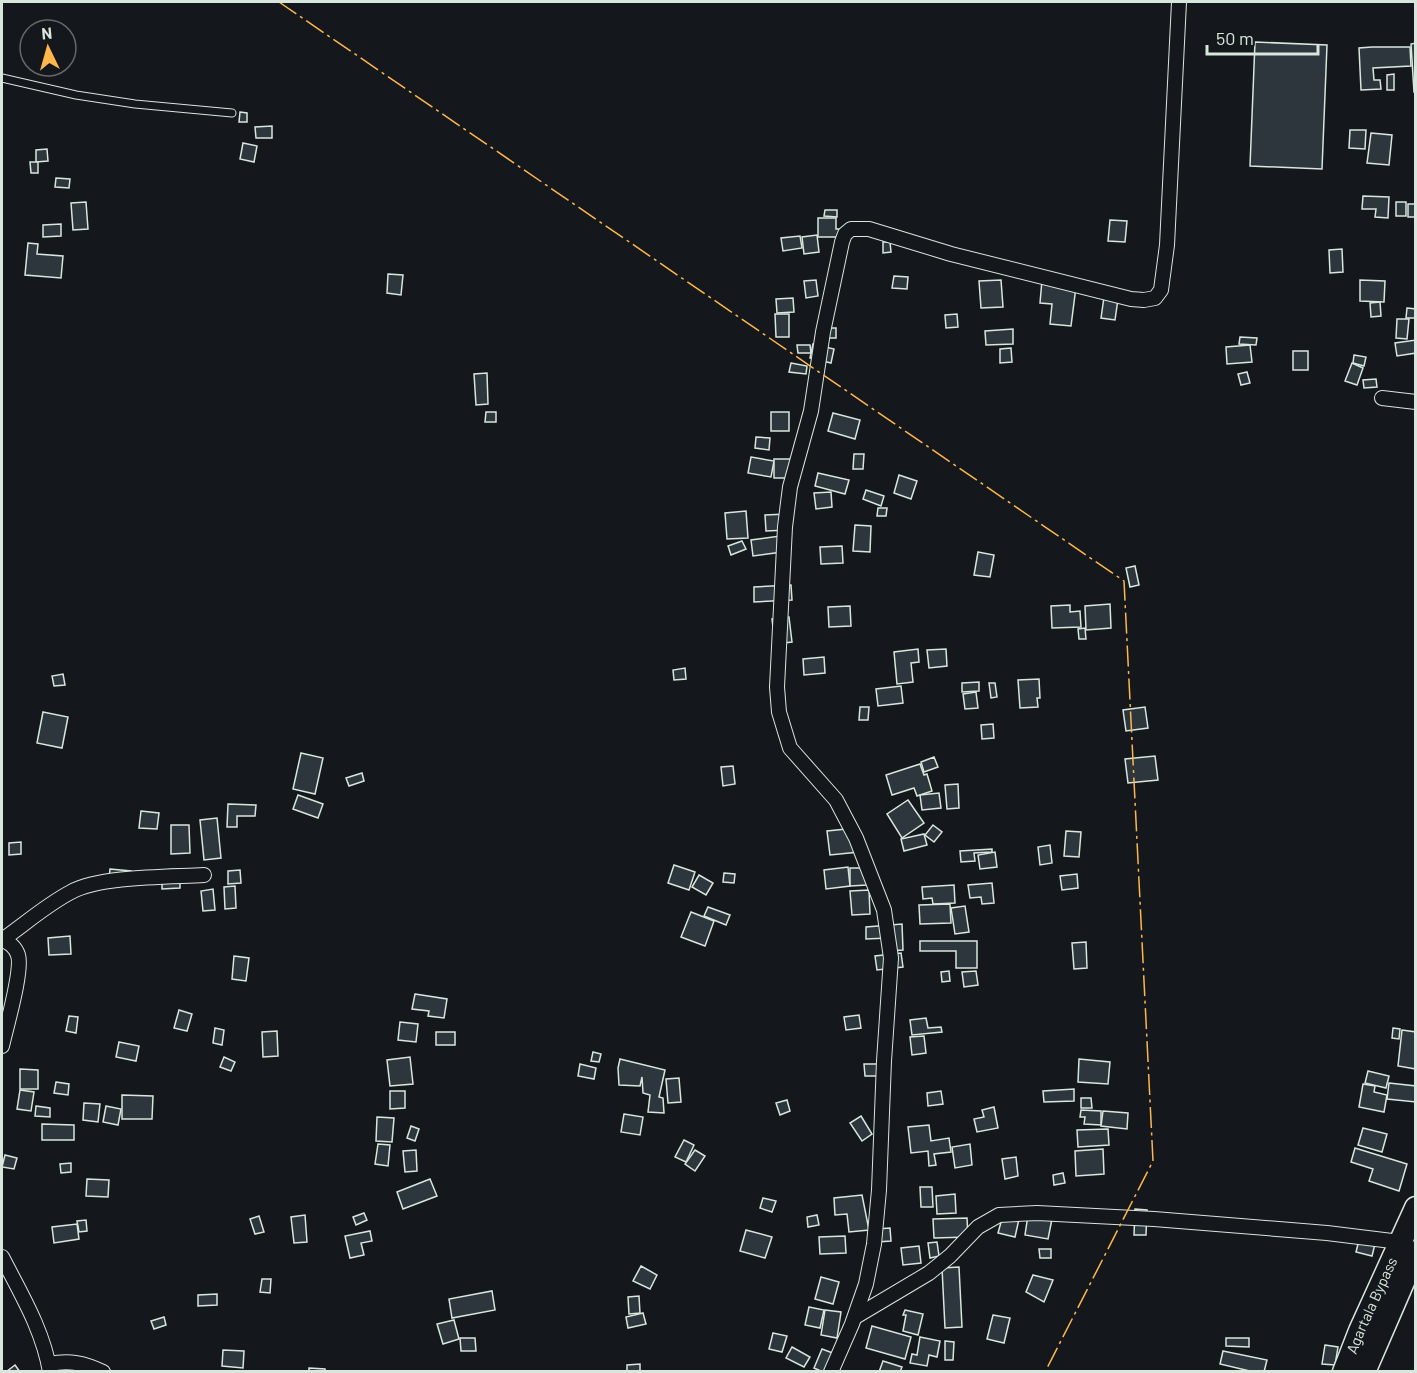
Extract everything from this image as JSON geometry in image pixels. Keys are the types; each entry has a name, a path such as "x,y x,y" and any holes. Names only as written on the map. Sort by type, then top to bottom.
{"highway":[{"name":"Agartala Bypass","path":"1364,1371 1408,1247 1416,1208"},
{"name":"Agartala Bypass","path":"1344,1371 1408,1247"}],"street":[{"path":"831,1371 855,1317 866,1284 876,1223 891,958 889,932 876,887 856,838 836,800 790,748 779,712 777,687 784,527 790,487 811,411 823,332 844,234 851,229 869,229 951,254 1120,296 1144,300 1155,298 1161,290 1167,245 1179,2"},
{"path":"1382,398 1416,402"},
{"path":"2,1046 18,972 19,956 14,946 2,940 46,906 73,890 91,884 204,875"},
{"path":"855,1317 929,1273 950,1256 978,1227 999,1215 1037,1213 1154,1219 1327,1233 1408,1247"},
{"path":"2,1257 31,1312 50,1368 67,1360 103,1371"}],"lane":[{"path":"2,78 76,95 135,105 232,113"}],"building":[{"path":"1255,42 1327,45 1322,169 1250,166"},
{"path":"1416,43 1416,92 1414,92 1411,44"},
{"path":"1410,47 1411,66 1373,68 1374,80 1380,80 1381,89 1361,90 1359,48"},
{"path":"1394,74 1394,90 1387,90 1387,75"},
{"path":"240,112 247,113 247,122 239,122"},
{"path":"272,126 272,138 256,138 255,127"},
{"path":"1350,130 1366,130 1365,149 1349,148"},
{"path":"1371,133 1392,135 1389,165 1367,163"},
{"path":"243,143 257,146 254,162 240,159"},
{"path":"47,149 48,161 36,162 36,150"},
{"path":"30,162 38,162 38,173 31,173"},
{"path":"56,178 70,179 69,188 55,187"},
{"path":"1363,196 1389,197 1388,218 1375,217 1376,209 1362,209"},
{"path":"86,202 88,229 73,230 71,203"},
{"path":"1396,202 1406,202 1406,216 1396,216"},
{"path":"1408,204 1416,204 1416,217 1408,217"},
{"path":"825,210 837,210 837,217 824,216"},
{"path":"818,218 836,218 836,229 843,229 843,237 818,237"},
{"path":"1110,220 1127,221 1125,242 1108,241"},
{"path":"61,224 61,236 43,237 43,225"},
{"path":"817,235 819,252 804,254 802,237"},
{"path":"800,236 802,248 783,251 781,238"},
{"path":"883,242 890,242 891,252 883,253"},
{"path":"28,243 38,244 37,254 63,256 61,278 25,275"},
{"path":"1342,249 1343,272 1330,273 1329,250"},
{"path":"388,274 403,275 401,295 387,293"},
{"path":"894,276 908,277 907,289 892,288"},
{"path":"1077,279 1071,326 1050,324 1052,304 1040,303 1042,280"},
{"path":"816,280 818,296 806,298 804,281"},
{"path":"1001,280 1003,307 981,308 979,281"},
{"path":"1360,280 1385,281 1384,302 1360,301"},
{"path":"1104,297 1118,299 1115,320 1101,318"},
{"path":"793,298 794,312 777,313 776,299"},
{"path":"1380,302 1381,316 1371,317 1370,303"},
{"path":"1407,308 1416,309 1416,318 1406,318"},
{"path":"775,314 789,314 789,337 776,337"},
{"path":"957,314 958,327 946,328 945,315"},
{"path":"1397,319 1409,319 1407,339 1396,338"},
{"path":"821,328 836,328 836,338 822,338"},
{"path":"1013,329 1013,344 986,345 985,331"},
{"path":"1240,337 1257,338 1256,345 1239,344"},
{"path":"1416,340 1416,353 1397,356 1395,343"},
{"path":"813,344 834,349 831,363 810,358"},
{"path":"797,345 810,345 811,353 798,353"},
{"path":"1250,345 1252,362 1227,364 1226,347"},
{"path":"1011,348 1012,362 1000,363 1000,349"},
{"path":"1293,351 1308,351 1308,370 1293,370"},
{"path":"1354,355 1366,357 1364,366 1353,363"},
{"path":"791,363 807,366 806,374 789,372"},
{"path":"1352,363 1363,368 1357,385 1345,381"},
{"path":"1247,372 1250,383 1241,385 1238,374"},
{"path":"487,373 488,404 476,405 474,374"},
{"path":"1376,379 1377,387 1364,388 1363,380"},
{"path":"486,412 496,412 496,422 485,422"},
{"path":"771,412 789,412 789,431 771,431"},
{"path":"833,413 860,420 855,439 828,431"},
{"path":"756,437 770,438 769,450 755,448"},
{"path":"854,454 864,454 863,469 853,469"},
{"path":"751,457 774,461 771,477 748,473"},
{"path":"774,459 793,459 793,478 774,478"},
{"path":"818,473 849,480 845,494 815,486"},
{"path":"899,475 917,481 911,499 894,493"},
{"path":"866,490 884,496 881,506 863,499"},
{"path":"831,492 832,507 816,509 814,493"},
{"path":"878,508 887,508 886,516 877,516"},
{"path":"746,511 748,538 727,539 725,513"},
{"path":"787,514 788,530 766,531 765,515"},
{"path":"855,525 871,526 870,552 853,551"},
{"path":"780,536 782,552 753,556 751,540"},
{"path":"742,541 746,549 731,555 728,546"},
{"path":"842,546 843,563 821,564 820,547"},
{"path":"978,552 994,555 990,577 974,575"},
{"path":"1135,566 1139,585 1130,587 1126,568"},
{"path":"791,585 792,600 754,602 754,587"},
{"path":"1110,604 1111,628 1086,630 1085,606"},
{"path":"1070,605 1070,612 1080,611 1081,627 1052,628 1051,606"},
{"path":"850,606 851,626 829,627 828,607"},
{"path":"789,617 792,642 775,644 772,619"},
{"path":"1085,628 1086,639 1079,639 1078,629"},
{"path":"918,649 919,662 911,663 913,682 897,684 894,652"},
{"path":"946,649 947,666 929,668 927,650"},
{"path":"824,657 825,673 804,675 803,659"},
{"path":"685,668 686,679 674,680 673,670"},
{"path":"63,674 65,685 54,686 52,676"},
{"path":"1039,679 1038,707 1020,708 1018,680"},
{"path":"979,682 979,691 962,692 962,683"},
{"path":"989,683 995,683 997,697 991,698"},
{"path":"901,686 903,703 878,706 876,689"},
{"path":"976,692 978,708 965,709 963,694"},
{"path":"860,707 869,707 868,720 859,720"},
{"path":"1145,707 1148,728 1126,731 1123,710"},
{"path":"43,712 68,717 62,748 37,743"},
{"path":"993,724 994,738 982,739 981,725"},
{"path":"301,753 323,758 315,794 293,789"},
{"path":"1155,756 1158,780 1128,783 1125,759"},
{"path":"934,757 938,767 924,772 921,762"},
{"path":"920,764 924,775 927,774 932,791 917,796 914,788 892,795 886,775"},
{"path":"733,766 735,784 723,786 721,767"},
{"path":"362,773 364,781 349,786 346,778"},
{"path":"958,784 959,808 947,809 945,785"},
{"path":"939,793 941,808 922,810 920,795"},
{"path":"298,795 323,804 318,818 293,809"},
{"path":"908,800 924,823 902,838 887,814"},
{"path":"228,804 256,805 255,816 237,816 237,827 227,827"},
{"path":"141,811 159,813 157,829 139,828"},
{"path":"217,818 221,858 204,860 200,820"},
{"path":"171,825 189,825 190,853 171,854"},
{"path":"933,825 942,832 934,842 925,835"},
{"path":"856,828 859,852 830,855 827,831"},
{"path":"1066,831 1081,832 1079,857 1064,856"},
{"path":"924,834 927,845 904,851 901,839"},
{"path":"21,842 21,854 9,855 9,843"},
{"path":"1050,845 1052,863 1040,865 1038,847"},
{"path":"992,849 992,852 974,853 975,861 961,862 960,851"},
{"path":"995,852 997,867 980,869 978,855"},
{"path":"674,865 695,872 689,890 668,883"},
{"path":"848,867 850,886 826,889 824,870"},
{"path":"850,868 866,868 867,885 850,886"},
{"path":"110,869 131,871 130,881 109,879"},
{"path":"180,869 180,888 162,889 162,870"},
{"path":"240,870 241,883 228,884 228,871"},
{"path":"724,873 735,874 734,883 723,882"},
{"path":"1077,874 1078,888 1062,890 1060,876"},
{"path":"699,875 713,883 706,895 692,887"},
{"path":"992,883 994,903 982,904 981,897 970,898 968,885"},
{"path":"954,885 955,903 933,904 932,898 923,899 922,887"},
{"path":"235,886 236,908 225,909 224,887"},
{"path":"213,889 215,910 203,911 201,891"},
{"path":"869,890 870,914 852,915 850,891"},
{"path":"950,904 951,923 920,924 919,905"},
{"path":"965,906 969,932 955,934 951,908"},
{"path":"708,907 730,915 726,925 704,916"},
{"path":"691,912 714,921 705,946 681,937"},
{"path":"902,924 903,950 888,951 888,938 866,939 866,927"},
{"path":"70,936 71,954 49,955 48,938"},
{"path":"920,941 977,941 977,968 956,968 956,951 920,951"},
{"path":"1086,942 1087,968 1074,969 1072,943"},
{"path":"901,953 903,967 877,970 875,956"},
{"path":"234,956 249,958 246,981 232,979"},
{"path":"949,971 950,981 942,982 941,972"},
{"path":"976,971 978,985 964,987 962,972"},
{"path":"415,994 447,999 444,1018 428,1016 429,1011 412,1009"},
{"path":"179,1010 192,1014 187,1031 174,1028"},
{"path":"859,1015 861,1028 846,1030 844,1017"},
{"path":"69,1016 78,1017 76,1033 66,1031"},
{"path":"926,1018 928,1028 941,1027 942,1032 912,1035 910,1020"},
{"path":"400,1022 418,1024 416,1042 398,1040"},
{"path":"215,1028 224,1030 222,1045 213,1043"},
{"path":"1393,1028 1400,1029 1399,1039 1392,1038"},
{"path":"1402,1030 1416,1032 1416,1069 1398,1066"},
{"path":"277,1031 278,1056 263,1057 262,1032"},
{"path":"436,1032 455,1032 455,1045 436,1045"},
{"path":"924,1036 926,1053 912,1055 910,1037"},
{"path":"119,1042 139,1046 136,1061 116,1057"},
{"path":"593,1052 601,1054 599,1062 591,1061"},
{"path":"224,1057 235,1062 231,1071 220,1067"},
{"path":"410,1057 413,1084 390,1086 387,1060"},
{"path":"620,1059 665,1070 659,1097 663,1098 664,1113 648,1112 650,1095 643,1093 642,1077 640,1086 619,1085"},
{"path":"1079,1059 1110,1062 1108,1084 1078,1082"},
{"path":"580,1064 596,1068 594,1079 578,1076"},
{"path":"864,1064 879,1064 880,1076 865,1076"},
{"path":"20,1069 38,1070 38,1089 20,1089"},
{"path":"1368,1071 1389,1076 1386,1088 1365,1083"},
{"path":"679,1078 681,1102 668,1103 666,1079"},
{"path":"56,1082 69,1084 68,1095 54,1093"},
{"path":"1389,1083 1416,1086 1416,1102 1387,1099"},
{"path":"1363,1084 1375,1086 1374,1092 1387,1095 1384,1112 1359,1107"},
{"path":"1074,1089 1074,1101 1044,1102 1043,1091"},
{"path":"20,1090 34,1092 31,1111 17,1109"},
{"path":"390,1091 405,1091 405,1108 390,1109"},
{"path":"941,1091 943,1104 928,1106 927,1093"},
{"path":"122,1095 153,1096 152,1119 122,1119"},
{"path":"1081,1098 1091,1098 1092,1108 1081,1108"},
{"path":"787,1100 790,1111 780,1115 776,1103"},
{"path":"84,1103 100,1104 98,1122 83,1120"},
{"path":"36,1106 50,1108 50,1117 35,1116"},
{"path":"106,1106 121,1109 118,1125 103,1122"},
{"path":"994,1107 998,1128 977,1132 974,1119 984,1117 982,1110"},
{"path":"1081,1110 1101,1111 1101,1125 1084,1124 1085,1117 1080,1117"},
{"path":"1103,1111 1128,1113 1127,1129 1101,1126"},
{"path":"624,1114 643,1117 640,1135 621,1132"},
{"path":"861,1116 872,1134 862,1141 850,1123"},
{"path":"377,1117 394,1118 392,1142 376,1141"},
{"path":"42,1124 74,1125 74,1140 42,1140"},
{"path":"929,1125 931,1141 949,1138 951,1152 934,1154 936,1165 929,1166 928,1151 911,1153 908,1127"},
{"path":"411,1126 419,1129 415,1141 407,1138"},
{"path":"1363,1128 1387,1134 1382,1152 1358,1145"},
{"path":"1108,1129 1109,1145 1078,1147 1077,1130"},
{"path":"684,1140 694,1145 686,1162 675,1157"},
{"path":"378,1144 390,1145 388,1166 375,1164"},
{"path":"970,1144 972,1165 955,1168 952,1147"},
{"path":"1355,1148 1407,1164 1399,1191 1369,1181 1373,1169 1351,1162"},
{"path":"1103,1149 1104,1174 1076,1176 1075,1151"},
{"path":"416,1150 417,1171 405,1172 403,1151"},
{"path":"695,1150 705,1156 695,1171 685,1164"},
{"path":"5,1155 17,1158 14,1169 2,1167"},
{"path":"1016,1157 1018,1176 1005,1179 1002,1159"},
{"path":"71,1163 71,1172 61,1173 60,1164"},
{"path":"1063,1173 1065,1183 1054,1185 1053,1175"},
{"path":"87,1179 109,1180 108,1197 86,1196"},
{"path":"430,1179 437,1196 403,1209 397,1192"},
{"path":"920,1187 932,1187 933,1207 921,1207"},
{"path":"955,1194 956,1213 937,1214 936,1196"},
{"path":"862,1195 869,1230 849,1232 847,1214 835,1215 834,1198"},
{"path":"763,1198 776,1201 772,1212 760,1208"},
{"path":"1135,1209 1147,1210 1146,1235 1134,1235"},
{"path":"364,1213 367,1220 356,1225 353,1217"},
{"path":"305,1215 307,1242 294,1243 291,1217"},
{"path":"817,1215 819,1225 808,1227 807,1217"},
{"path":"1003,1215 1019,1219 1015,1237 998,1233"},
{"path":"1028,1215 1052,1219 1048,1239 1025,1235"},
{"path":"259,1216 264,1232 255,1234 250,1219"},
{"path":"967,1218 968,1237 934,1238 933,1219"},
{"path":"86,1220 87,1231 79,1232 77,1221"},
{"path":"77,1224 79,1239 54,1243 52,1227"},
{"path":"890,1228 891,1241 877,1242 876,1229"},
{"path":"746,1230 772,1237 765,1258 740,1251"},
{"path":"370,1231 372,1241 361,1243 364,1255 350,1258 345,1236"},
{"path":"1361,1232 1377,1236 1372,1256 1356,1252"},
{"path":"845,1236 846,1253 820,1254 819,1237"},
{"path":"937,1242 939,1256 930,1258 928,1243"},
{"path":"919,1246 921,1263 903,1265 901,1248"},
{"path":"1039,1249 1051,1249 1051,1258 1040,1258"},
{"path":"641,1266 657,1275 650,1289 633,1281"},
{"path":"959,1267 962,1327 945,1328 942,1268"},
{"path":"1033,1275 1053,1280 1044,1302 1026,1292"},
{"path":"821,1277 839,1282 833,1304 815,1299"},
{"path":"262,1279 271,1279 270,1293 260,1292"},
{"path":"492,1291 495,1310 452,1318 449,1299"},
{"path":"217,1294 217,1305 198,1306 198,1295"},
{"path":"639,1296 640,1313 629,1314 628,1297"},
{"path":"809,1307 824,1310 820,1328 805,1325"},
{"path":"825,1310 841,1312 837,1338 821,1335"},
{"path":"905,1310 923,1314 918,1335 903,1331"},
{"path":"643,1313 646,1324 628,1328 626,1317"},
{"path":"993,1315 1010,1318 1004,1343 987,1339"},
{"path":"164,1317 166,1325 154,1329 151,1321"},
{"path":"454,1320 459,1339 443,1344 437,1324"},
{"path":"872,1326 911,1337 905,1359 866,1348"},
{"path":"773,1333 787,1336 782,1352 769,1349"},
{"path":"920,1337 940,1341 937,1357 929,1355 927,1366 910,1363 912,1354 917,1355"},
{"path":"460,1338 475,1338 476,1351 461,1351"},
{"path":"1226,1338 1249,1338 1249,1347 1226,1346"},
{"path":"945,1341 954,1342 953,1360 945,1360"},
{"path":"1325,1345 1338,1347 1335,1365 1322,1364"},
{"path":"792,1347 810,1357 804,1367 786,1358"},
{"path":"822,1349 838,1355 832,1372 823,1372 814,1368"},
{"path":"223,1350 244,1351 243,1368 222,1366"},
{"path":"1223,1351 1267,1360 1264,1372 1220,1364"},
{"path":"883,1361 902,1367 900,1372 879,1372"},
{"path":"640,1364 640,1372 627,1372 627,1365"},
{"path":"15,1365 20,1372 6,1372"},
{"path":"309,1368 325,1369 325,1372 309,1372"}],"power":[{"path":"279,2 1124,581 1153,1161 1045,1372"}]}
